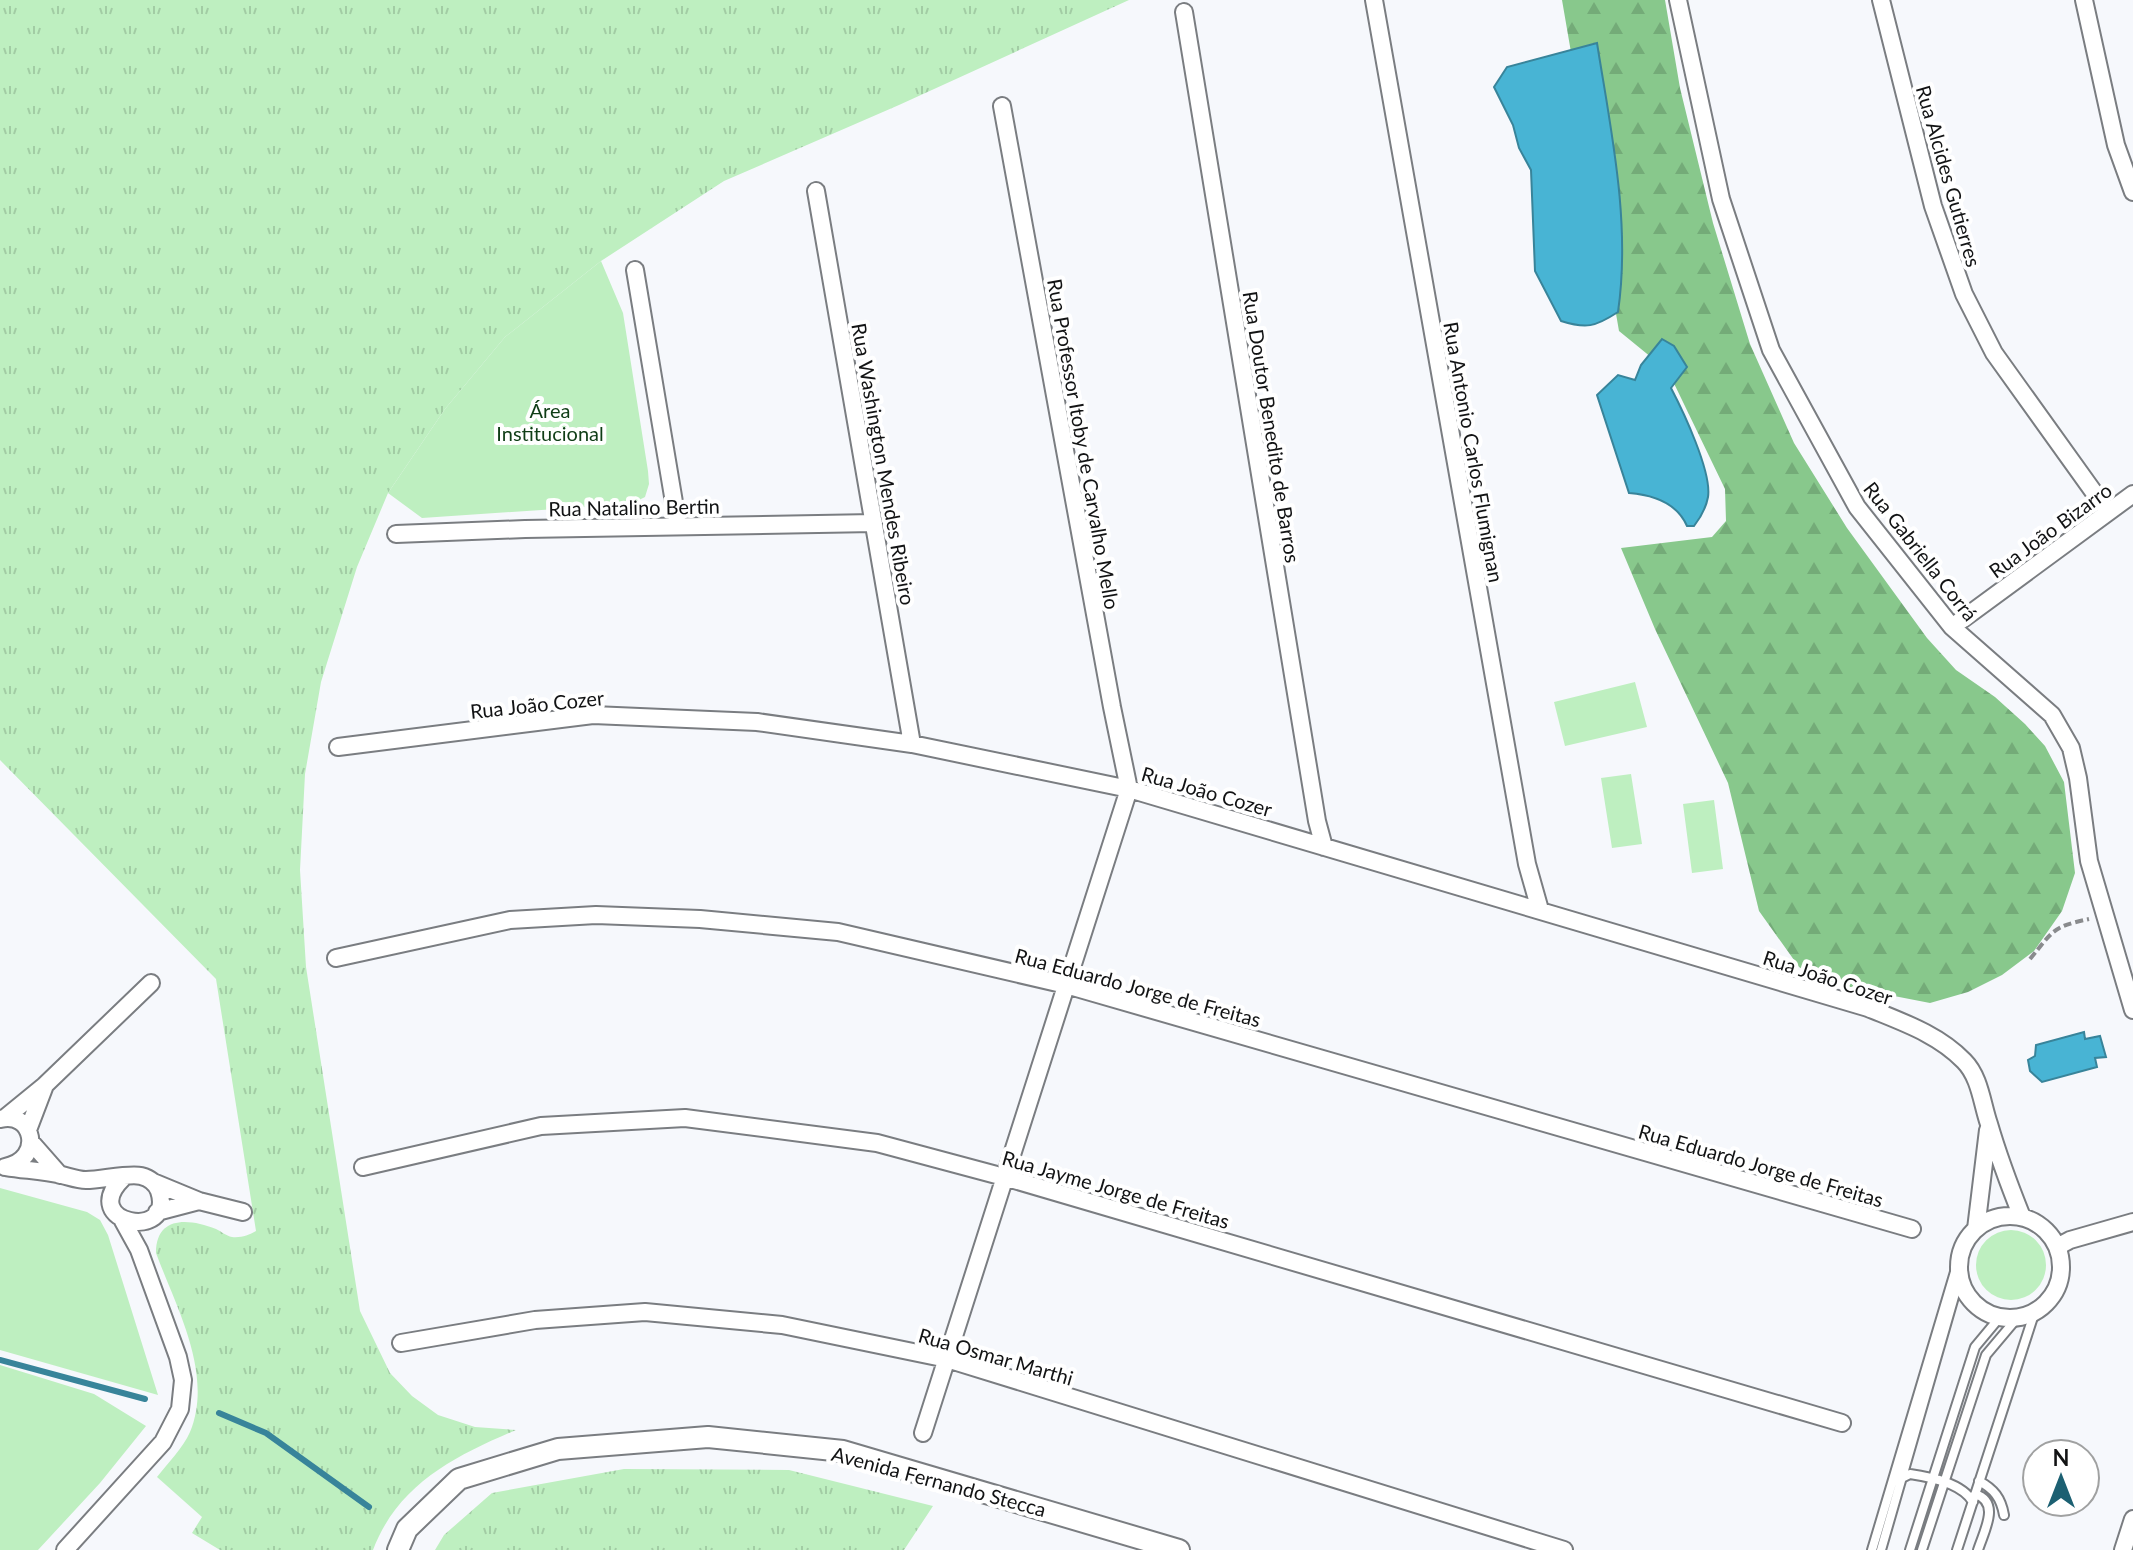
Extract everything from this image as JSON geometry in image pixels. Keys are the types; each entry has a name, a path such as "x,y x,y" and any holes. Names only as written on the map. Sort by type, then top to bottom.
{"street":[{"name":"Rua Antonio Carlos Flumignan","path":"1374,0 1527,864 1540,910"},
{"name":"Rua Gabriella Corrá","path":"1678,0 1721,199 1771,350 1857,507 1952,627 2052,715 2071,748 2089,861 2133,1010"},
{"name":"Rua Alcides Gutierres","path":"1881,0 1933,206 1964,294 1994,353 2108,512"},
{"path":"2084,0 2116,145 2133,192"},
{"name":"Rua Doutor Benedito de Barros","path":"1184,12 1314,805 1324,847"},
{"name":"Rua Professor Itoby de Carvalho Mello","path":"1002,106 1129,789"},
{"name":"Rua Washington Mendes Ribeiro","path":"816,191 912,744"},
{"path":"635,270 678,526"},
{"name":"Rua João Bizarro","path":"1952,627 2133,494"},
{"name":"Rua Natalino Bertin","path":"396,534 874,523"},
{"name":"Rua João Cozer","path":"338,747 593,715 757,722 912,744 1129,789 1868,1008 1916,1028 1967,1063 1981,1092 1989,1125 2022,1217"},
{"path":"923,1433 1129,789"},
{"name":"Rua Eduardo Jorge de Freitas","path":"336,958 510,920 596,915 685,918 838,932 1066,985 1912,1229"},
{"path":"3,1118 44,1086 151,983"},
{"path":"3,1166 19,1164 28,1155 44,1086"},
{"path":"3,1118 19,1121 60,1175"},
{"name":"Rua Jayme Jorge de Freitas","path":"363,1167 541,1126 685,1118 877,1143 1004,1177 1842,1423"},
{"name":"Rua João Cozer","path":"1976,1229 1989,1125"},
{"path":"3,1166 83,1180 123,1178 136,1174 148,1178 158,1187 161,1199 139,1250"},
{"path":"65,1550 163,1442 180,1409 183,1380 178,1357 139,1250 114,1211 111,1199 114,1187 123,1178"},
{"path":"83,1180 111,1199"},
{"path":"153,1182 199,1201 243,1212"},
{"path":"123,1221 135,1224 199,1201"},
{"path":"1998,1217 2022,1217 2043,1228 2057,1247 2062,1271 2053,1295 2035,1311 2018,1317 2000,1317 1982,1309 1967,1295 1960,1276 1960,1255 1976,1229 1998,1217"},
{"path":"2057,1247 2070,1240 2133,1222"},
{"name":"Rua Osmar Marthi","path":"401,1343 535,1320 645,1312 782,1325 947,1359 1564,1550"},
{"name":"Avenida Fernando Stecca","path":"398,1550 407,1529 459,1479 558,1449 708,1437 843,1451 1179,1550"},
{"path":"2123,1550 2133,1519"}],"lane":[{"path":"1881,1550 1960,1255"},
{"path":"1872,1550 1960,1276"},
{"path":"1957,1550 2035,1311"},
{"path":"1910,1550 1975,1347 2000,1317"},
{"path":"1922,1550 1986,1355 2018,1317"},
{"path":"1891,1486 1910,1474 1944,1483 1974,1498 1983,1497 1989,1502 1990,1509 1978,1550"},
{"path":"1979,1481 1994,1491 2002,1503 2004,1515"}],"path":[{"path":"2030,959 2052,932 2064,924 2103,916"}],"green space":[{"path":"0,0 1129,0 724,181 601,261 505,337 445,409 388,493 357,567 321,682 305,774 300,870 306,967 360,1311 390,1373 412,1396 438,1415 475,1427 516,1430 471,1450 413,1490 397,1507 373,1550 220,1550 192,1533 202,1517 157,1477 190,1432 198,1387 190,1341 156,1253 157,1241 168,1226 185,1222 205,1225 232,1237 256,1231 216,979 0,760"},
{"path":"1562,0 1665,0 1680,88 1713,223 1750,344 1794,443 1847,528 1927,638 1956,670 1995,697 2025,724 2045,746 2064,782 2075,873 2062,911 2034,951 2002,975 1968,992 1930,1003 1822,982 1799,967 1759,911 1728,783 1655,629 1621,548 1712,537 1726,521 1725,489 1668,371 1619,331"},
{"name":"Área Institucional","path":"601,261 623,313 648,471 649,484 645,497 631,504 422,518 388,493 445,409 505,337"},
{"path":"1635,682 1647,727 1565,746 1554,702"},
{"path":"1631,774 1642,844 1612,848 1601,778"},
{"path":"1714,800 1723,869 1692,873 1683,804"},
{"path":"0,1188 87,1212 100,1220 108,1235 158,1395 0,1350"},
{"path":"2018,1230 2040,1245 2046,1265 2044,1279 2036,1290 2025,1298 2004,1300 1986,1290 1978,1279 1976,1258 1986,1240 1997,1232"},
{"path":"0,1365 94,1394 146,1426 100,1483 38,1550 0,1550"},
{"path":"624,1469 789,1470 933,1506 904,1550 435,1550 444,1535 492,1493"}],"water":[{"path":"1597,43 1618,177 1621,278 1618,312 1596,324 1584,326 1561,321 1535,271 1531,170 1494,87 1507,67"},
{"path":"1662,339 1674,346 1687,367 1671,388 1696,442 1706,473 1708,497 1694,526 1687,526 1677,511 1664,502 1629,493 1597,395 1618,375 1635,380 1641,365"},
{"path":"2084,1032 2085,1039 2100,1036 2106,1057 2095,1058 2097,1067 2042,1082 2030,1071 2028,1060 2035,1056 2036,1045"}],"waterway":[{"path":"0,1360 145,1399"},
{"path":"219,1413 266,1433 369,1507"}]}
